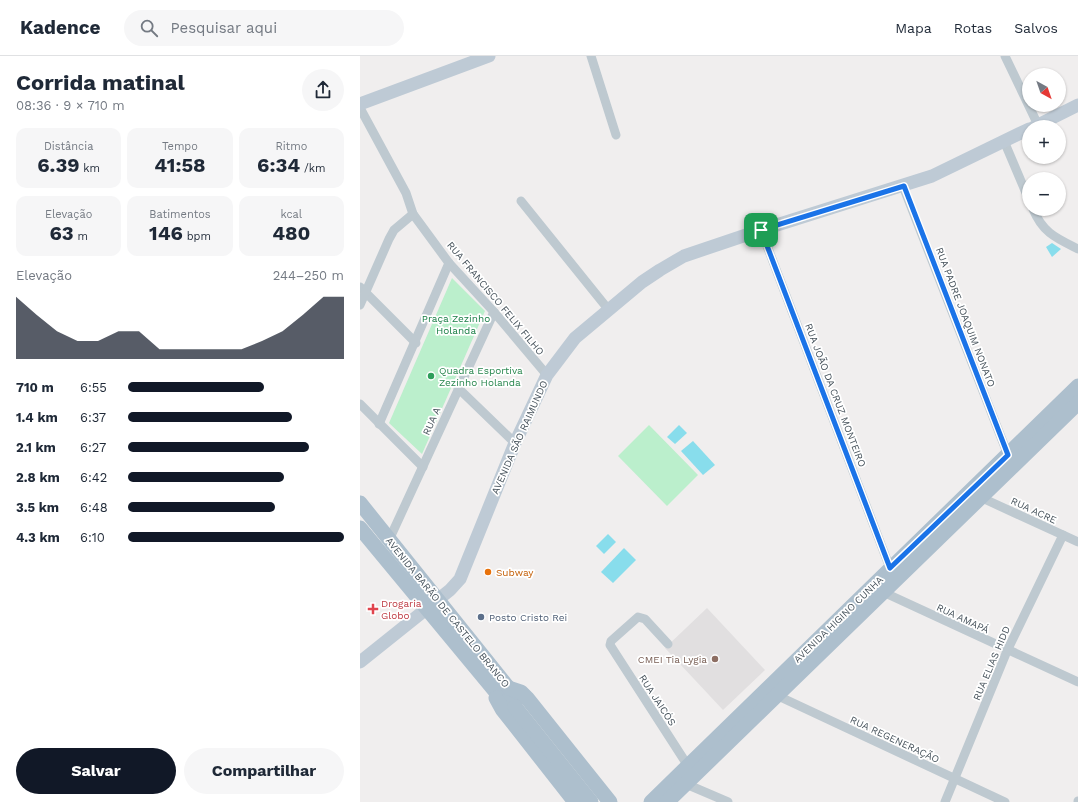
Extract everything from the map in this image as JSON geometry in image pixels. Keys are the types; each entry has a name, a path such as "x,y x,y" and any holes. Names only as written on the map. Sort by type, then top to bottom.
{"main road":[{"name":"AVENIDA HIGINO CUNHA","path":"650,802 1078,386"},
{"name":"AVENIDA HIGINO CUNHA","path":"667,802 1078,403"},
{"name":"AVENIDA BARÃO DE CASTELO BRANCO","path":"360,503 438,600 503,691"},
{"name":"AVENIDA BARÃO DE CASTELO BRANCO","path":"360,528 426,608 503,691 514,695 515,707 591,802"},
{"path":"575,802 502,709 496,699 503,691 520,692 527,698 610,802"}],"street":[{"path":"360,104 489,56"},
{"path":"591,56 616,135"},
{"path":"1004,56 1031,120"},
{"name":"AVENIDA SÃO RAIMUNDO","path":"1048,120 1078,105"},
{"name":"RUA FRANCISCO FELIX FILHO","path":"360,108 406,193 413,214 449,263 494,312 547,375"},
{"name":"AVENIDA SÃO RAIMUNDO","path":"360,662 426,608 438,600 460,579 515,443 547,375 574,338 608,309 660,270 684,256 932,176 1022,133"},
{"path":"1004,141 1022,183"},
{"name":"RUA PADRE JOAQUIM NONATO","path":"904,186 1008,455"},
{"path":"521,201 608,309"},
{"path":"360,305 363,290 394,230 413,214"},
{"path":"1036,216 1040,224 1055,238 1078,249"},
{"name":"RUA JOÃO DA CRUZ MONTEIRO","path":"761,230 890,568"},
{"path":"379,424 416,343 449,263"},
{"path":"363,290 416,343"},
{"name":"RUA A","path":"389,540 494,312"},
{"path":"458,388 515,443"},
{"path":"360,404 423,467"},
{"name":"RUA ACRE","path":"980,497 1078,542"},
{"name":"RUA ELIAS HIDD","path":"945,802 1007,651 1063,535"},
{"name":"RUA AMAPÁ","path":"883,592 1007,651 1078,682"},
{"name":"RUA JAICÓS","path":"668,644 642,617 638,617 611,642 610,645 688,766"},
{"name":"RUA REGENERAÇÃO","path":"776,695 1005,802"},
{"path":"686,784 728,802"}],"shaded area":[{"name":"CMEI Tia Lygia","path":"707,608 765,670 723,710 665,648"}],"green space":[{"name":"Praça Zezinho Holanda","path":"452,278 485,311 422,454 389,423"},
{"path":"649,425 698,475 667,506 618,456"}],"water":[{"path":"1052,243 1061,249 1052,257 1046,247"},
{"path":"679,425 687,433 675,444 667,437"},
{"path":"693,441 715,465 703,475 681,451"},
{"path":"608,534 616,542 604,554 596,546"},
{"path":"624,548 636,560 613,583 601,572"}],"place":[{"name":"Quadra Esportiva Zezinho Holanda","path":"431,376"},
{"name":"Subway","path":"488,572"},
{"name":"Drogaria Globo","path":"373,609"},
{"name":"Posto Cristo Rei","path":"481,617"},
{"name":"CMEI Tia Lygia","path":"715,659"}],"route":[{"path":"904,186 1008,455 890,568 864,499 761,230 904,186"}]}
